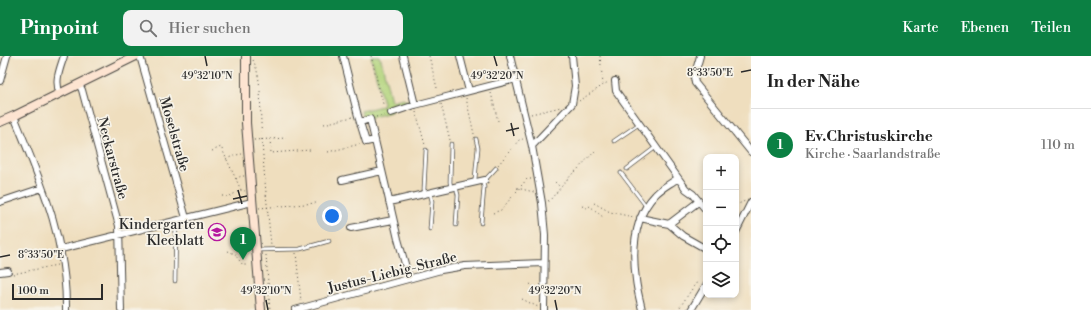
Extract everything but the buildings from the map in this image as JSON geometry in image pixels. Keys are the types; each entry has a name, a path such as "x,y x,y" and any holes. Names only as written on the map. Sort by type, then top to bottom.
{"street":[{"path":"0,81 7,56"},
{"path":"60,94 57,87 57,80 64,56"},
{"path":"0,122 136,56"},
{"name":"Moselstraße","path":"140,56 186,218"},
{"path":"249,56 246,122 261,310"},
{"path":"343,56 366,142 375,140"},
{"path":"403,56 415,105"},
{"path":"460,56 467,92"},
{"path":"510,56 532,146 542,203 545,235 544,309"},
{"path":"532,146 572,104 575,86 572,56"},
{"path":"700,56 694,77 695,82 751,152"},
{"path":"391,113 415,105 516,79"},
{"path":"615,81 616,91 639,124 686,189 693,194 703,207"},
{"name":"Neckarstraße","path":"79,84 82,90 119,226 121,310"},
{"path":"14,116 52,215 61,249 66,310"},
{"path":"360,119 370,119 393,220 409,278"},
{"path":"342,180 382,171"},
{"path":"642,310 634,264 636,237 640,218 646,206 656,194 678,178"},
{"path":"389,202 484,180"},
{"path":"0,202 42,188"},
{"path":"669,224 698,202"},
{"path":"738,226 748,202"},
{"path":"61,249 176,220 252,205"},
{"path":"640,218 669,224 683,236 703,247"},
{"path":"351,228 393,220"},
{"name":"Justus-Liebig-Straße","path":"295,310 441,270 465,266 544,263"},
{"path":"0,272 8,271"},
{"path":"692,310 703,291"}],"lane":[{"path":"614,141 639,124"},
{"path":"475,182 478,148 476,138"},
{"path":"451,144 450,182 458,195 456,225"},
{"path":"627,169 656,147"},
{"path":"426,150 424,189 432,201 430,229"},
{"path":"481,223 484,180 496,168"},
{"path":"621,173 646,206"},
{"path":"175,281 176,220"},
{"path":"256,250 300,249 329,241"}],"path":[{"path":"249,56 258,69 271,250"},
{"path":"371,56 382,104"},
{"path":"428,56 437,88"},
{"path":"600,56 604,84"},
{"path":"525,116 572,104 581,100 606,82 615,81"},
{"path":"489,86 498,121"},
{"path":"467,92 476,138"},
{"path":"440,99 451,144"},
{"path":"415,105 426,150"},
{"path":"370,119 391,113"},
{"path":"324,124 360,119"},
{"path":"496,168 520,140 530,137"},
{"path":"248,141 286,138"},
{"path":"270,139 271,153 310,150"},
{"path":"328,152 366,142"},
{"path":"212,152 221,147 241,190"},
{"path":"542,203 550,200 573,173 596,151"},
{"path":"226,159 236,155 248,154"},
{"path":"493,213 501,210 527,179 538,177"},
{"path":"555,182 560,187"},
{"path":"518,188 540,193"},
{"path":"222,196 230,196 241,190 252,190"},
{"path":"252,205 267,207 316,203"},
{"path":"594,203 610,212 640,218"},
{"path":"582,206 587,208 590,206 604,218"},
{"path":"235,255 244,241 255,240"},
{"path":"296,249 303,308"},
{"path":"265,250 270,310"},
{"path":"228,251 235,255 243,265 257,264"},
{"path":"8,271 13,274 63,264"},
{"path":"678,310 696,283 703,285"},
{"path":"530,284 539,289 545,289"},
{"path":"522,299 544,309"}],"green space":[{"path":"371,56 379,56 381,59 391,101 404,98 405,101 410,99 410,102 391,109 391,112 365,119 361,111 382,106 383,103"}],"place":[{"name":"Kindergarten Kleeblatt","path":"217,232"},
{"name":"Ev.Christuskirche","path":"243,260"}]}
